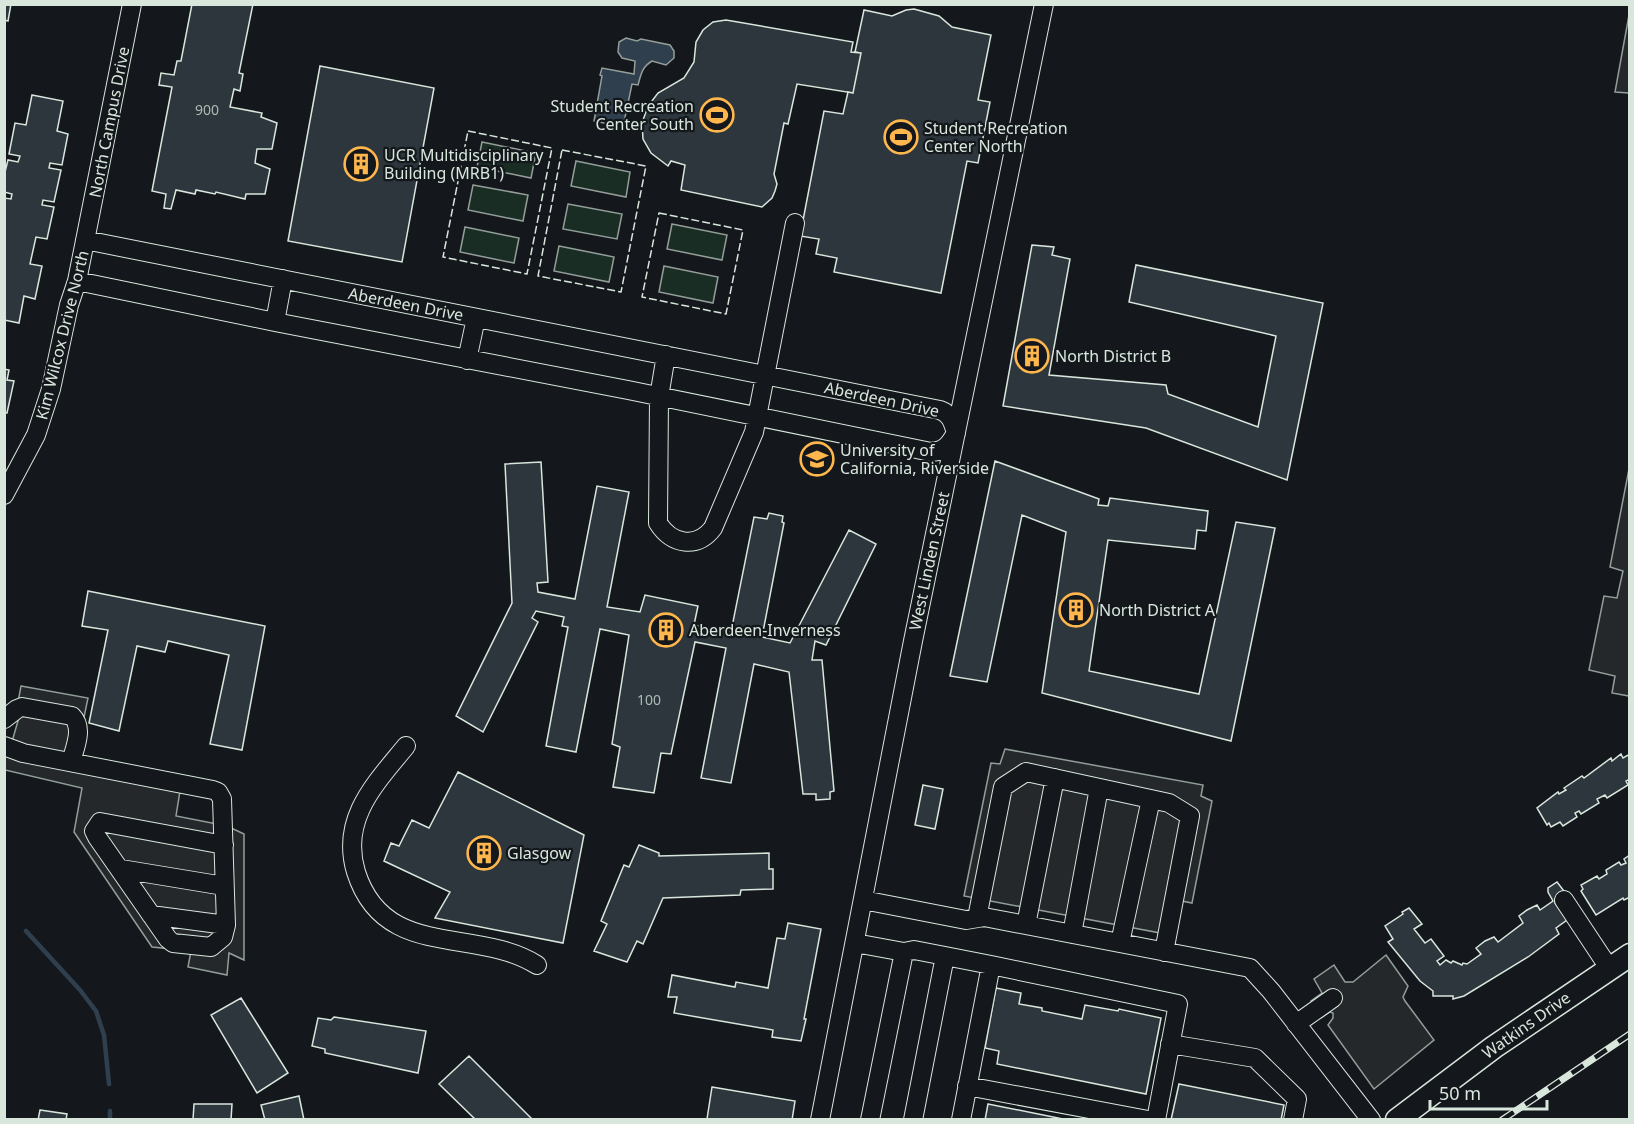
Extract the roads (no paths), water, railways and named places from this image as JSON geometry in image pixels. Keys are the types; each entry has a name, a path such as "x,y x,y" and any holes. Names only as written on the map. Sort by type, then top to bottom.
{"main road":[{"name":"Watkins Drive","path":"1397,1119 1494,1047 1629,955"}],"street":[{"name":"North Campus Drive","path":"85,240 132,4"},
{"name":"West Linden Street","path":"822,1119 905,682 1044,4"},
{"path":"666,355 659,396 658,523 664,532 683,541 698,541 706,537 713,528 754,432 795,223"},
{"name":"Aberdeen Drive","path":"77,281 931,452 940,451 947,446 956,434 947,412 940,410 85,240"},
{"name":"Kim Wilcox Drive North","path":"4,495 36,435 51,389 85,240"},
{"path":"274,322 283,279"},
{"path":"467,360 476,318"},
{"path":"4,719 22,707 72,716 78,723 79,730 71,762"},
{"path":"4,746 23,753 213,789 218,792 222,799 224,845 226,925 223,937 212,947 173,943 151,915 94,831 100,822 224,845"},
{"path":"406,746 363,802 356,819 352,835 351,856 361,888 379,913 402,928 508,952 525,957 537,965"},
{"path":"977,918 1003,787 1026,772 1169,803 1190,816 1164,952"},
{"path":"1026,926 1054,778"},
{"path":"1072,934 1099,788"},
{"path":"1120,943 1150,799"},
{"path":"121,869 224,886"},
{"path":"863,900 966,920 984,917 1250,968 1271,991 1371,1119"},
{"path":"1564,900 1609,968"},
{"path":"151,915 226,925"},
{"path":"855,943 904,952 914,950 1178,1004 1156,1119"},
{"path":"870,1119 904,952"},
{"path":"913,1119 945,956"},
{"path":"961,1119 991,965"},
{"path":"1296,1024 1333,998"},
{"path":"1170,1044 1255,1058 1297,1099 1293,1119"},
{"path":"967,1086 1148,1119"}],"water":[{"path":"626,38 670,45 674,51 674,58 666,65 652,61 644,68 638,85 632,84 623,127 594,121 602,68 634,74 635,61 622,58 618,52 619,42"}],"waterway":[{"path":"26,931 96,1011 104,1035 109,1084"},
{"path":"110,1111 110,1120"}],"railway":[{"path":"1502,1120 1630,1034"}],"place":[{"name":"Student Recreation Center South","path":"717,115"},
{"name":"Student Recreation Center North","path":"901,137"},
{"name":"UCR Multidisciplinary Building (MRB1)","path":"361,164"},
{"name":"North District B","path":"1032,356"},
{"name":"University of California, Riverside","path":"817,459"},
{"name":"North District A","path":"1076,610"},
{"name":"Aberdeen-Inverness","path":"666,630"},
{"name":"Glasgow","path":"484,853"}]}
